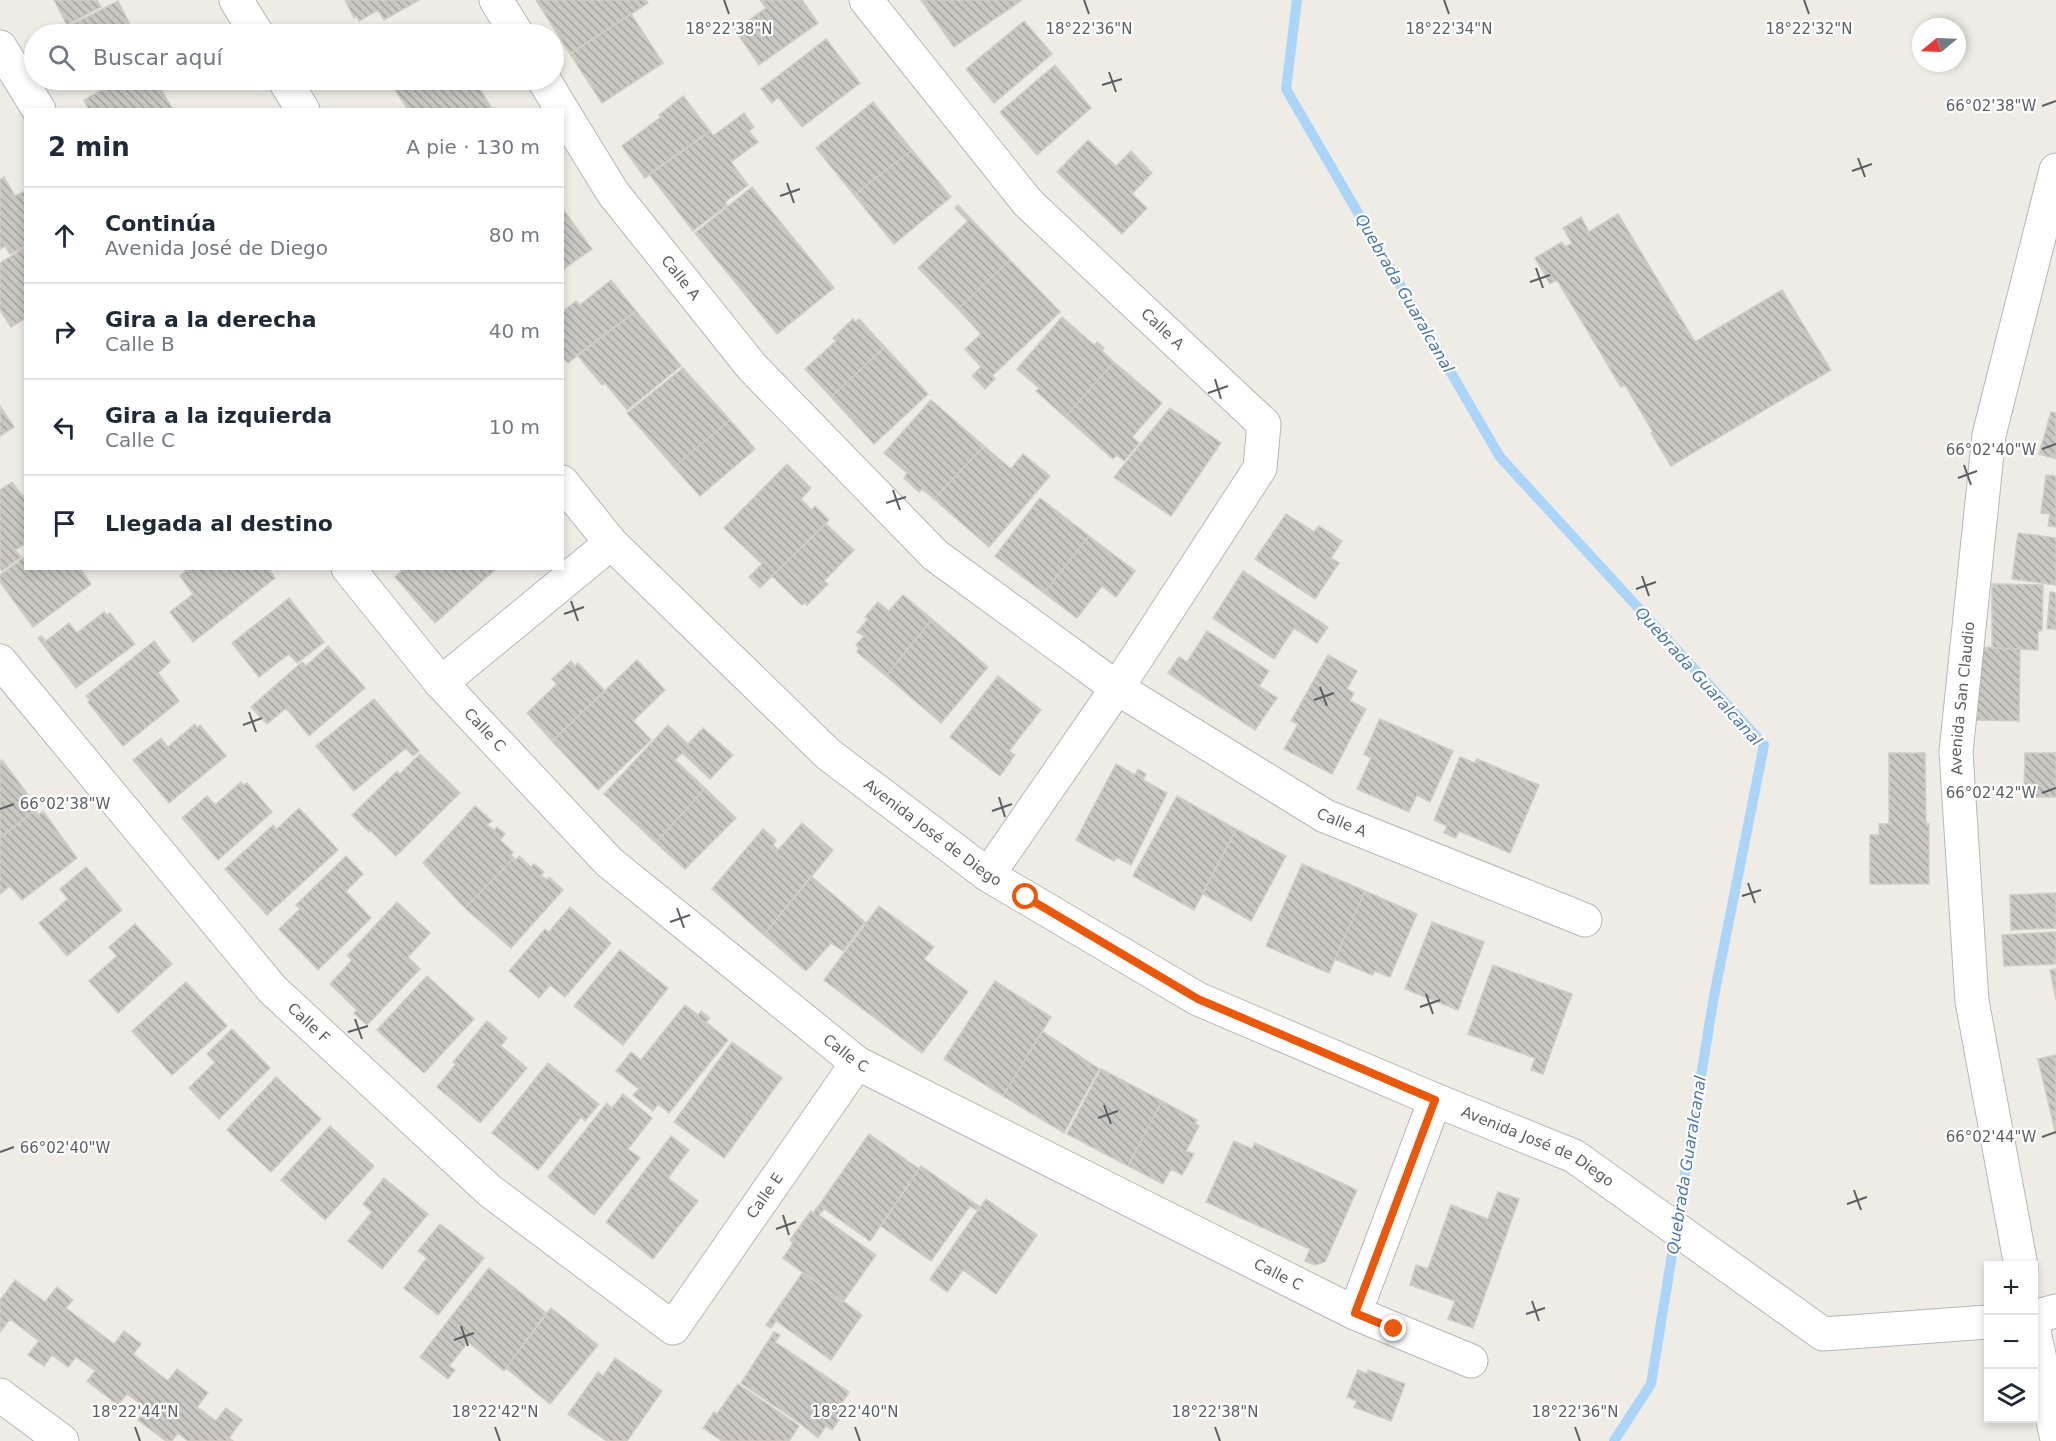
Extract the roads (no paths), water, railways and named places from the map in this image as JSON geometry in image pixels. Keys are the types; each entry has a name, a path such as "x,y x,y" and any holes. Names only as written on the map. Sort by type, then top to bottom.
{"street":[{"path":"236,0 251,24"},
{"path":"496,0 511,24"},
{"name":"Calle A","path":"866,0 1028,203 1264,424 1260,468 1117,688 988,875"},
{"path":"0,47 24,86"},
{"path":"27,90 38,108"},
{"path":"290,90 302,108"},
{"name":"Calle A","path":"550,90 561,108"},
{"name":"Calle A","path":"564,113 613,193 752,367 935,555 1117,688 1325,816 1585,920"},
{"name":"Avenida San Claudio","path":"2020,1261 1972,1001 1956,752 1989,435 2056,170"},
{"name":"Avenida José de Diego","path":"564,484 611,543 828,754 988,875 1198,999 1435,1100 1574,1156 1822,1334 1984,1322"},
{"path":"441,683 611,543"},
{"name":"Calle C","path":"350,570 441,683 609,862 857,1063 1355,1313 1471,1361"},
{"name":"Calle F","path":"0,661 272,989 490,1191 673,1328"},
{"name":"Calle E","path":"673,1328 857,1063"},
{"path":"1355,1313 1435,1100"},
{"path":"2038,1316 2056,1311"},
{"path":"2038,1350 2056,1435"},
{"path":"0,1395 62,1441"}],"waterway":[{"name":"Quebrada Guaralcanal","path":"1297,0 1286,89 1500,457 1764,745 1714,996 1651,1384 1614,1441"}]}
